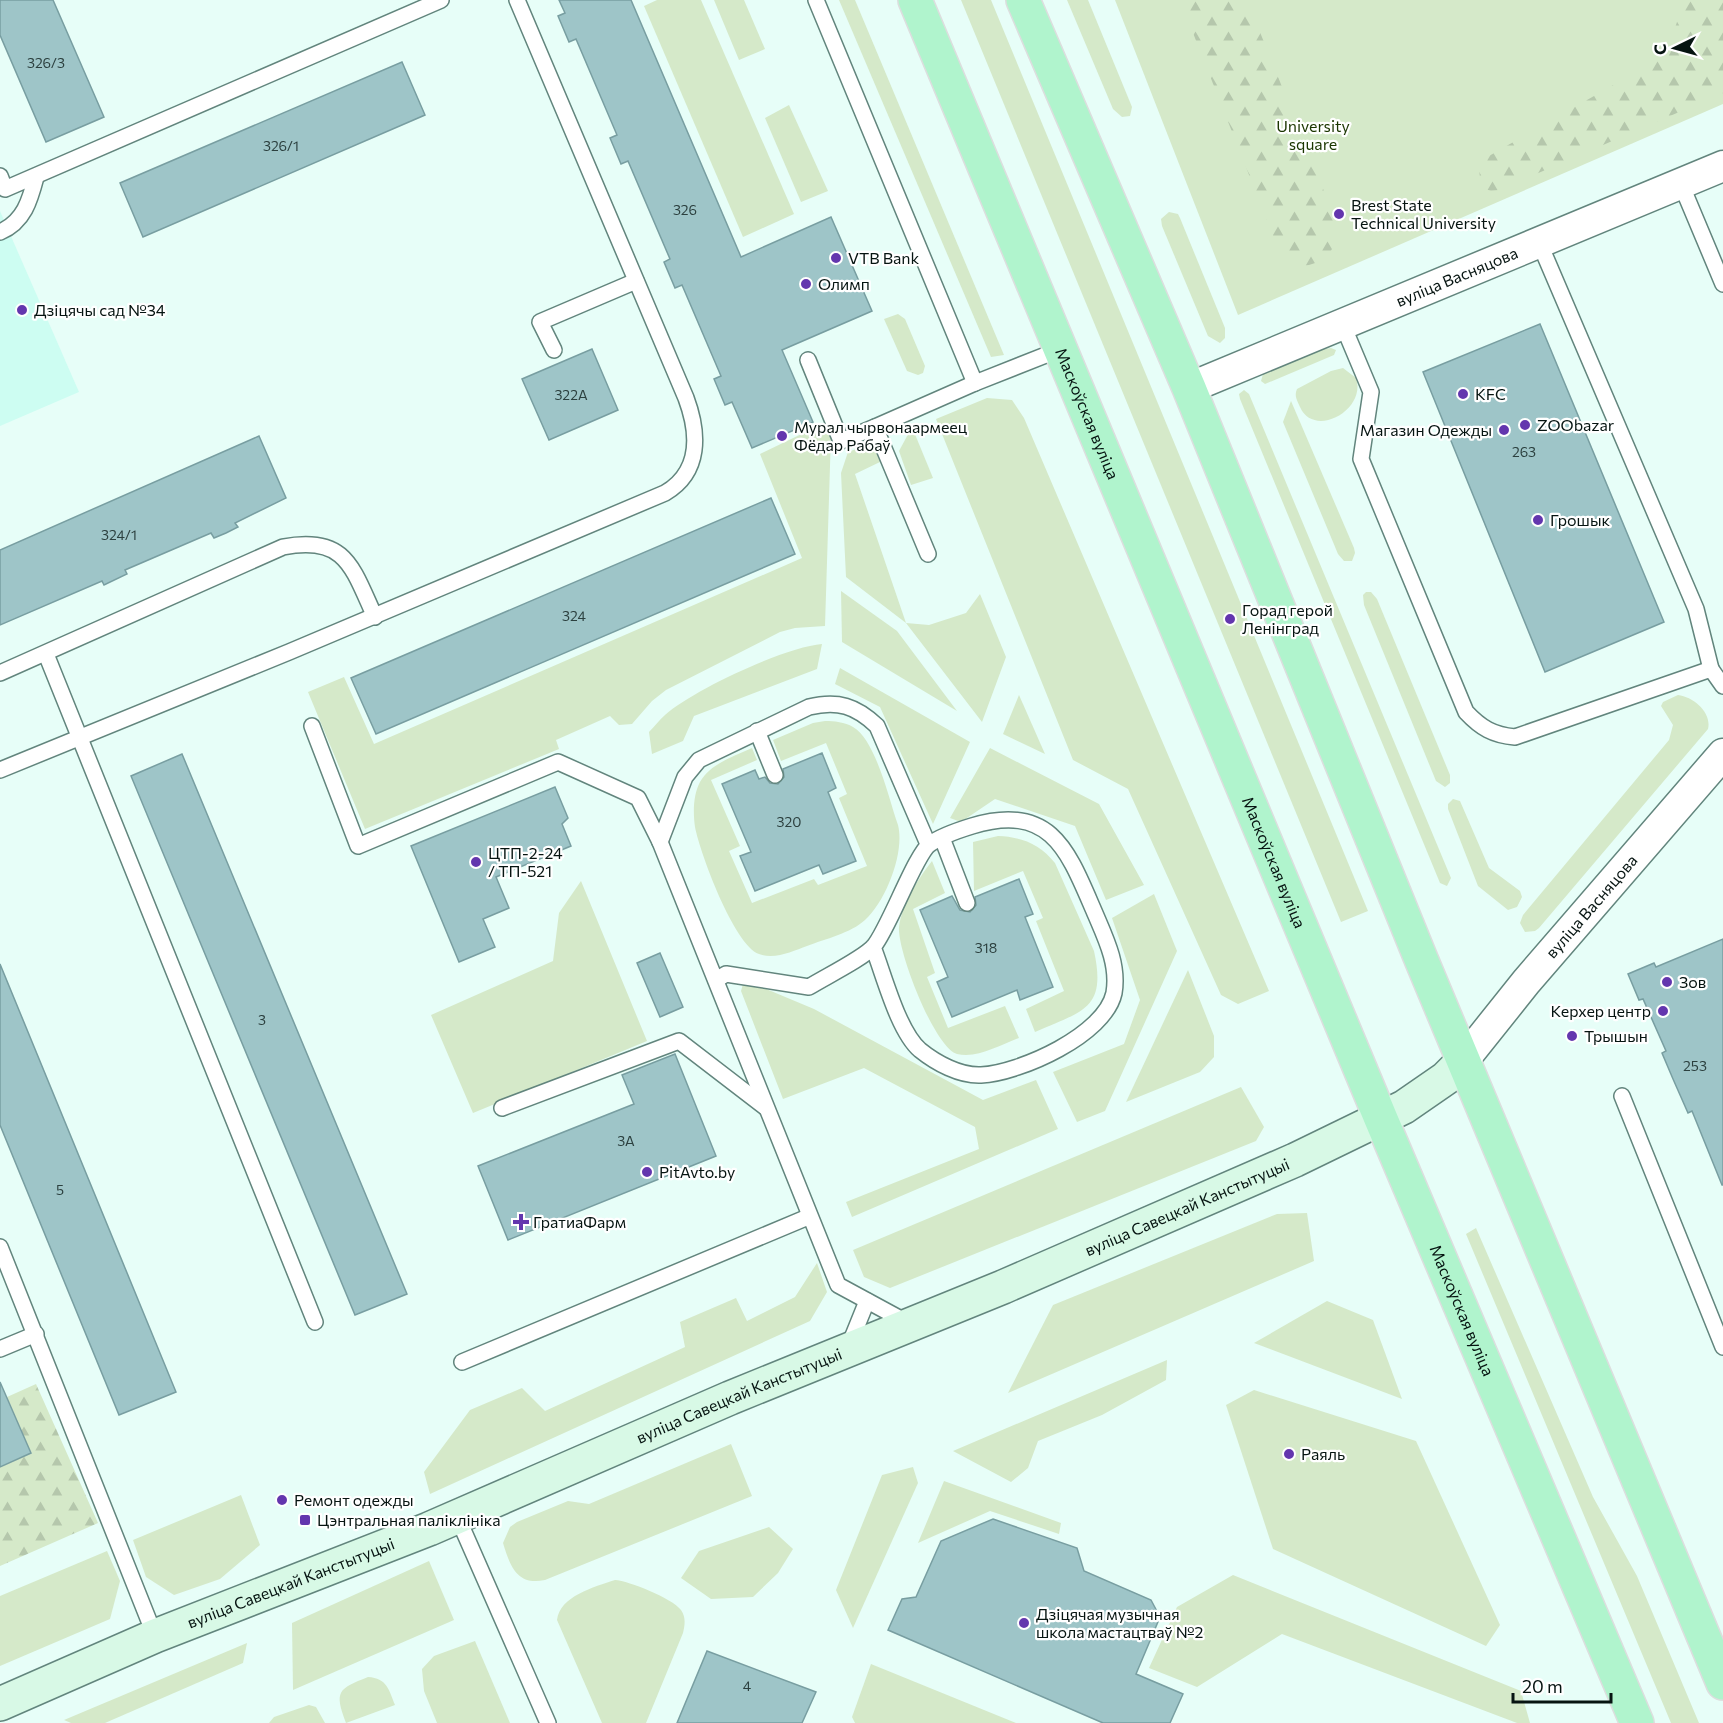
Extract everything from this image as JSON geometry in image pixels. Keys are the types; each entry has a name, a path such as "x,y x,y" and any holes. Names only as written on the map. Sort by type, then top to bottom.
{"main road":[{"name":"Маскоўская вуліца","path":"915,0 1381,1119 1636,1723"},
{"path":"1023,0 1189,388 1463,1061 1720,1668"},
{"name":"вуліца Савецкай Канстытуцыі","path":"0,1704 154,1636 429,1529 847,1350 1014,1282 1295,1160 1381,1119 1425,1093 1463,1061"}],"street":[{"name":"вуліца Васняцова","path":"1189,388 1723,166"},
{"name":"вуліца Васняцова","path":"1463,1061 1526,982 1723,754"}],"lane":[{"path":"0,176 6,189 441,0"},
{"path":"0,770 375,616 665,493 678,486 687,474 694,456 696,436 693,417 517,0"},
{"path":"816,0 975,383"},
{"path":"0,232 8,229 27,208 36,177"},
{"path":"1681,184 1723,284"},
{"path":"1539,242 1696,609 1711,669 1723,686"},
{"path":"554,350 540,322 636,281"},
{"path":"1342,323 1371,392 1361,459 1466,712 1479,725 1496,735 1515,737 1711,669"},
{"path":"808,360 841,441 975,383 1061,349"},
{"path":"875,427 928,554"},
{"path":"0,673 283,547 299,544 315,543 330,548 343,557 353,568 375,616"},
{"path":"46,654 315,1322"},
{"path":"660,842 685,777 699,760 809,707 827,703 846,704 862,712 877,726 967,903"},
{"path":"312,726 358,846 558,762 638,798 660,842 808,1217 838,1285 910,1324"},
{"path":"757,731 775,776"},
{"path":"716,980 726,974 808,987 873,947 935,841 993,821 1020,821 1041,828 1060,841 1072,859 1109,946 1115,970 1114,994 1105,1014 1075,1041 1000,1072 980,1075 959,1072 936,1061 918,1048 906,1030 873,947"},
{"path":"502,1108 679,1041 765,1107"},
{"path":"1622,1096 1723,1347"},
{"path":"462,1362 808,1217"},
{"path":"0,1247 154,1636"},
{"path":"847,1350 867,1301"},
{"path":"0,1349 36,1334"},
{"path":"457,1516 548,1723"}],"shaded area":[{"name":"Дзіцячы сад №34","path":"0,211 79,392 0,426"}],"green space":[{"path":"657,0 701,0 794,214 743,237 644,6"},
{"path":"714,0 744,0 765,49 739,60"},
{"path":"839,0 855,0 1004,355 991,357"},
{"path":"961,0 991,0 1368,911 1341,922"},
{"path":"1067,0 1088,0 1132,107 1130,116 1122,117 1113,109"},
{"name":"University square","path":"1115,0 1723,0 1723,104 1238,315"},
{"path":"1180,0 1247,0 1336,221 1337,230 1333,246 1330,252 1318,262 1300,266 1283,254 1276,243"},
{"path":"1680,0 1723,0 1723,93 1499,190 1491,191 1483,188 1480,170 1482,163 1489,156 1636,72 1654,58 1673,33 1677,23"},
{"path":"789,105 828,191 801,202 765,118"},
{"path":"1169,212 1178,214 1180,218 1225,328 1225,338 1220,343 1208,336 1162,226 1161,219"},
{"path":"898,314 905,319 925,366 923,373 918,375 907,371 884,319"},
{"path":"1331,348 1336,350 1334,355 1265,384 1261,381 1263,374 1317,350"},
{"path":"1343,368 1356,378 1357,390 1354,401 1347,410 1327,420 1316,420 1307,416 1297,400 1297,389 1331,371"},
{"path":"1244,390 1249,394 1451,878 1447,886 1440,883 1240,399 1239,394"},
{"path":"987,398 1012,400 1024,418 1269,991 1238,1004 1221,995 1128,789 1073,760 936,419"},
{"path":"1291,401 1354,548 1352,561 1344,561 1338,554 1283,422"},
{"path":"912,427 933,478 911,485 899,451"},
{"path":"814,428 827,430 831,434 825,626 795,628 780,632 666,690 652,701 632,724 619,725 610,716 556,740 559,749 365,829 308,692 344,677 374,744 802,558 760,454"},
{"path":"872,443 880,462 855,474 906,623 846,577 841,473 848,452"},
{"path":"841,591 897,631 957,711 842,642"},
{"path":"1371,592 1377,599 1450,775 1450,783 1445,787 1436,781 1364,605 1363,595"},
{"path":"980,594 1006,657 982,722 906,623 929,625 966,613"},
{"path":"822,644 817,669 694,716 683,741 652,754 649,732 678,705 717,682 763,661"},
{"path":"840,668 970,742 933,824 880,707 835,684"},
{"path":"1019,695 1045,754 1003,734"},
{"path":"1678,695 1696,702 1707,717 1708,729 1539,928 1525,932 1520,923 1523,915 1669,740 1673,725 1661,706 1663,702"},
{"path":"839,722 853,727 861,734 875,757 898,825 899,849 896,862 887,889 880,901 873,912 859,925 784,954 765,956 749,947 739,934 711,876 695,827 696,793 700,782 710,770 723,761 752,748 757,760 711,780 740,846 729,851 752,903 814,879 818,885 867,866 839,798 847,794 826,743 781,761 773,740 813,723"},
{"path":"990,748 1099,804 1144,885 1106,900 1075,826 995,799 961,822 950,818"},
{"path":"1453,799 1460,801 1489,868 1520,891 1522,897 1517,907 1508,910 1478,886 1448,809 1448,804"},
{"path":"998,836 1015,838 1037,846 1055,863 1094,951 1097,986 1087,1006 1066,1019 1035,1032 1026,1009 1064,991 1036,921 1043,918 1023,871 974,891 973,842"},
{"path":"932,861 945,893 913,909 935,973 927,977 948,1028 1005,1006 1019,1038 972,1055 957,1054 938,1034 910,975 900,939 899,927 903,910 911,892"},
{"path":"581,881 647,1041 473,1113 431,1015 553,961 559,913"},
{"path":"1154,894 1177,951 1105,1111 1077,1122 1053,1072 1124,1044 1140,1000 1112,918"},
{"path":"1188,970 1214,1036 1214,1057 1200,1072 1126,1102"},
{"path":"743,984 754,984 814,1009 983,1100 1036,1080 1058,1129 852,1217 846,1202 979,1149 975,1127 864,1068 783,1099 741,991"},
{"path":"1241,1087 1264,1127 1256,1141 890,1288 864,1277 853,1250"},
{"path":"1307,1213 1314,1261 1008,1393 1053,1305 1277,1214"},
{"path":"1476,1228 1593,1497 1637,1576 1699,1723 1671,1723 1466,1234"},
{"path":"817,1263 827,1292 810,1321 430,1494 424,1472 470,1410 522,1388 545,1411 685,1347 680,1322 736,1298 747,1321 795,1297"},
{"path":"1327,1301 1373,1320 1402,1399 1254,1343"},
{"path":"1167,1360 1166,1380 1102,1415 1038,1441 1028,1468 1011,1482 953,1451"},
{"path":"36,1384 98,1523 0,1566 0,1467 31,1453 7,1397"},
{"path":"1254,1390 1416,1441 1500,1625 1486,1646 1273,1549 1226,1405"},
{"path":"731,1444 752,1496 545,1580 528,1580 521,1577 512,1566 503,1543 510,1527 517,1522 568,1501 589,1504"},
{"path":"913,1467 918,1483 853,1628 836,1590 882,1475"},
{"path":"944,1481 1061,1523 1059,1534 990,1511 918,1543"},
{"path":"241,1495 260,1545 220,1579 174,1595 146,1577 133,1540"},
{"path":"769,1527 793,1549 778,1573 753,1597 711,1599 681,1578 699,1551"},
{"path":"107,1551 120,1581 110,1619 0,1666 0,1596"},
{"path":"429,1561 454,1620 293,1690 292,1623"},
{"path":"1233,1575 1521,1691 1530,1723 1517,1723 1282,1634 1197,1687 1149,1668 1177,1607"},
{"path":"615,1580 660,1595 676,1605 683,1613 685,1624 683,1633 646,1723 602,1723 557,1620 559,1612 571,1599 588,1589"},
{"path":"475,1641 510,1723 437,1723 424,1691 422,1669 434,1656"},
{"path":"247,1643 243,1663 105,1723 71,1723 64,1720"},
{"path":"871,1664 1016,1723 855,1723 852,1717"},
{"path":"368,1677 383,1682 395,1705 346,1723 340,1704 341,1693 350,1685"},
{"path":"309,1705 316,1707 325,1723 269,1723 274,1717"}],"building":[{"path":"0,0 53,0 104,117 46,142 0,35"},
{"path":"559,0 631,0 741,257 831,217 872,311 782,350 813,422 752,448 732,402 725,405 714,379 721,376 682,285 675,288 664,262 670,259 628,161 621,164 610,138 617,135 576,39 569,42 558,16 565,13"},
{"path":"402,62 425,115 143,237 120,183"},
{"path":"1540,324 1664,622 1545,672 1423,372"},
{"path":"592,349 618,410 549,440 522,379"},
{"path":"259,436 286,498 235,523 238,527 226,533 214,538 211,533 125,570 127,574 104,585 102,581 0,625 0,550"},
{"path":"771,498 795,554 376,734 351,678"},
{"path":"822,753 836,788 828,792 856,861 823,874 819,865 755,891 740,856 751,852 722,784 755,770 759,779 765,777 770,783 778,784 784,777 783,769"},
{"path":"182,754 407,1294 355,1315 131,776"},
{"name":"ЦТП-2-24 / ТП-521","path":"555,787 568,818 562,824 571,846 496,877 509,908 483,919 495,947 459,962 411,846"},
{"path":"1019,879 1033,914 1025,917 1053,987 1020,1000 1017,990 952,1017 937,982 948,977 920,910 952,896 960,910 970,912 976,905 975,897"},
{"path":"1723,939 1722,1185 1692,1111 1688,1113 1673,1079 1662,1053 1666,1051 1643,999 1639,1000 1628,974 1654,963 1656,967"},
{"path":"660,953 683,1007 660,1017 637,963"},
{"path":"0,964 176,1392 119,1415 0,1125"},
{"path":"675,1054 716,1156 508,1240 478,1166 634,1104 622,1075"},
{"path":"0,1382 31,1453 0,1467"},
{"name":"Дзіцячая музычная школа мастацтваў №2","path":"993,1519 1077,1548 1084,1571 1151,1600 1160,1617 1136,1674 1183,1694 1170,1723 1103,1723 888,1630 902,1599 916,1597 941,1541"},
{"path":"707,1651 816,1692 802,1723 677,1723"}],"place":[{"name":"Brest State Technical University","path":"1339,214"},
{"name":"VTB Bank","path":"836,258"},
{"name":"Олимп","path":"806,284"},
{"name":"Дзіцячы сад №34","path":"22,310"},
{"name":"KFC","path":"1463,394"},
{"name":"ZOObazar","path":"1525,425"},
{"name":"Магазин Одежды","path":"1504,430"},
{"name":"Мурал чырвонаармеец Фёдар Рабаў","path":"782,436"},
{"name":"Грошык","path":"1538,520"},
{"name":"Горад герой Ленінград","path":"1230,619"},
{"name":"ЦТП-2-24 / ТП-521","path":"476,862"},
{"name":"Зов","path":"1667,982"},
{"name":"Керхер центр","path":"1663,1011"},
{"name":"Трышын","path":"1572,1036"},
{"name":"PitAvto.by","path":"647,1172"},
{"name":"ГратиаФарм","path":"521,1222"},
{"name":"Раяль","path":"1289,1454"},
{"name":"Ремонт одежды","path":"282,1500"},
{"name":"Цэнтральная паліклініка","path":"305,1520"},
{"name":"Дзіцячая музычная школа мастацтваў №2","path":"1024,1623"}]}
